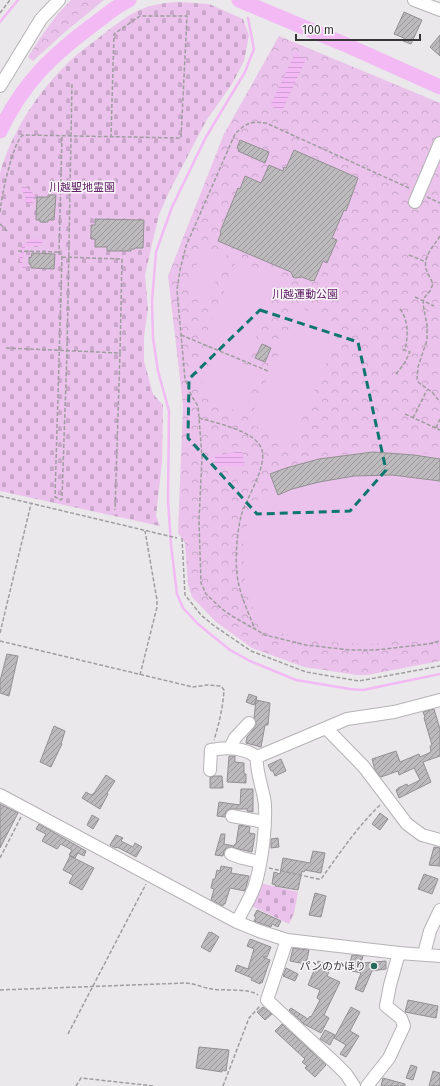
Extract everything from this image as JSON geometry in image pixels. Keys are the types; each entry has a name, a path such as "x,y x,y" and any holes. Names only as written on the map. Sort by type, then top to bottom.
{"street":[{"path":"0,86 41,19 60,0"},
{"path":"414,0 440,10"},
{"path":"417,198 440,143"},
{"path":"258,757 347,719 394,712 440,700"},
{"path":"230,748 235,738 249,723"},
{"path":"326,728 364,767 407,824 422,835 440,840"},
{"path":"210,770 211,750 230,748 252,753 258,757"},
{"path":"238,922 256,883 259,864 265,806 262,782 256,764 258,757"},
{"path":"0,795 150,876 238,922 259,931 287,940 399,953 440,956"},
{"path":"232,816 264,822"},
{"path":"231,854 259,864"},
{"path":"424,954 430,930 440,910"},
{"path":"287,940 267,1000 336,1064 346,1074 354,1086"},
{"path":"367,1086 389,1058 404,1026 401,1018 386,1006 399,953"}],"path":[{"path":"0,13 10,0"},
{"path":"0,212 8,171 21,136 23,135 62,137 181,138 187,16 140,16 114,34 112,137"},
{"path":"62,137 59,252 62,257 55,497 61,500 67,351 72,84"},
{"path":"440,203 417,198 266,123 254,122 245,125 235,134 186,246 177,290 185,379 191,395 198,406 202,457 199,521 201,583 206,594 222,609 255,629 265,634 306,645 350,650 376,650 428,644 440,641"},
{"path":"0,224 8,232"},
{"path":"440,236 428,254 426,262 426,267 433,284 422,304 427,325 427,340 418,367 417,379 419,383 427,390 432,392 440,402"},
{"path":"18,251 59,252"},
{"path":"409,255 426,262"},
{"path":"62,257 122,259 114,510"},
{"path":"415,297 434,306"},
{"path":"400,309 407,326 405,350"},
{"path":"180,334 268,371"},
{"path":"6,348 120,353"},
{"path":"396,374 408,358 410,352 401,349"},
{"path":"413,418 427,390"},
{"path":"405,414 440,430"},
{"path":"199,418 232,427 255,439 262,450 262,467 242,516 238,534 237,555 237,574 241,591 255,629"},
{"path":"436,428 440,420"},
{"path":"0,496 177,538"},
{"path":"0,633 31,504"},
{"path":"140,675 158,600 145,531"},
{"path":"182,538 185,595 201,615 251,651 306,672 359,681 440,666"},
{"path":"0,641 192,687 207,684 221,686 224,690 224,696 218,728 211,750"},
{"path":"259,864 318,879 320,878 346,842 366,818 387,798"},
{"path":"0,858 25,808"},
{"path":"68,1034 150,876"},
{"path":"0,990 191,983 210,989 252,992 267,1000 249,1018 223,1086"},
{"path":"76,1086 81,1078 154,1086"}],"highlighted area":[{"path":"260,310 358,342 386,470 350,511 257,514 188,438 189,379"}],"green space":[{"path":"71,0 104,0 33,61 28,57 53,20"},
{"name":"川越聖地霊園","path":"178,2 209,4 243,19 249,35 244,61 232,84 206,121 169,192 159,215 145,275 148,309 144,336 144,361 153,394 163,405 162,462 156,516 160,526 0,491 0,173 17,130 25,116 43,90 68,63 86,47 131,14 151,6"},
{"name":"川越運動公園","path":"279,36 440,103 440,661 367,675 357,675 304,667 252,648 216,622 192,597 188,585 185,543 178,533 183,405 168,276 224,134"},
{"path":"204,246 227,255 209,297 187,288"},
{"path":"237,260 281,278 246,361 203,342"},
{"path":"299,307 342,326 292,442 248,423"},
{"path":"215,351 261,371 243,414 197,395"},
{"path":"373,451 416,452 440,456 440,635 372,644 299,639 271,630 261,620 253,608 244,577 243,539 254,504 269,489 264,476 303,462"},
{"path":"260,883 298,892 294,913 289,924 250,905"}],"shaded area":[{"path":"295,53 306,59 282,111 270,106"},
{"path":"26,187 35,195 32,205 25,202 25,196 21,188"},
{"path":"31,239 42,240 43,242 38,246 26,246 24,249 22,264 26,268 23,268 20,261 22,246"},
{"path":"242,451 245,466 216,466 215,456"}],"building":[{"path":"404,12 422,20 411,44 403,41 404,38 394,34"},
{"path":"440,35 440,56 430,47"},
{"path":"240,140 269,152 265,163 238,151 239,149 237,148"},
{"path":"294,150 358,178 346,211 344,210 332,238 337,240 327,263 323,261 314,281 302,277 295,278 291,272 218,241 220,232 238,188 240,189 245,176 261,183 269,165 283,171 284,167 286,168"},
{"path":"48,195 56,195 54,220 40,222 40,220 36,220 37,197 48,197"},
{"path":"95,219 144,220 143,248 131,249 131,251 107,251 107,247 95,247 95,239 91,239 91,225 95,225"},
{"path":"32,253 55,254 54,269 31,268 31,265 29,264 29,257 31,258"},
{"path":"262,344 271,348 265,362 255,358"},
{"path":"373,452 414,455 440,459 440,481 392,475 354,476 319,482 292,489 278,495 270,474 319,459"},
{"path":"7,654 18,656 9,696 0,693 0,681"},
{"path":"249,694 257,697 254,705 246,702"},
{"path":"256,700 270,703 268,725 265,725 261,747 246,743 247,737 256,724 254,718"},
{"path":"434,709 440,729 440,756 423,762 431,782 399,798 396,790 398,788 407,784 408,786 420,780 414,768 399,775 398,771 381,777 375,770 372,759 396,751 400,762 419,754 420,757 431,752 430,746 432,745 423,712"},
{"path":"54,726 65,731 62,744 51,767 40,762"},
{"path":"229,756 235,756 235,762 244,763 246,783 227,782"},
{"path":"281,759 286,771 275,776 268,765"},
{"path":"106,775 115,781 107,793 108,794 100,809 82,798 86,792 91,795 94,793"},
{"path":"222,776 223,788 210,788 210,777"},
{"path":"241,789 253,789 253,812 247,811 247,809 230,809 226,811 225,817 217,816 219,802 240,805"},
{"path":"0,804 18,813 0,848"},
{"path":"380,813 388,819 380,830 372,824"},
{"path":"92,815 99,819 93,829 87,825"},
{"path":"39,824 86,851 84,856 78,853 75,858 69,855 72,850 61,844 57,849 42,841 46,834 36,829"},
{"path":"239,825 250,827 249,833 255,834 252,852 230,847 224,851 223,856 215,855 221,834 225,834 224,844 234,846 236,844"},
{"path":"116,835 123,838 121,841 133,847 135,843 142,847 136,857 110,845"},
{"path":"278,838 279,847 271,848 271,839"},
{"path":"434,847 440,848 440,866 429,865"},
{"path":"313,851 325,853 321,873 305,870 304,872 302,871 298,890 275,886 276,885 272,884 274,872 280,874 283,858 310,863"},
{"path":"70,856 94,868 82,890 69,883 73,875 63,870"},
{"path":"221,866 232,868 231,873 249,876 245,891 230,888 223,906 211,900 214,889 211,888 213,879 215,879 217,870 220,871"},
{"path":"424,874 438,879 432,894 418,889"},
{"path":"315,893 326,896 321,917 309,915"},
{"path":"257,910 281,921 278,927 272,924 271,927 254,921 256,917 254,916"},
{"path":"209,932 219,937 210,952 201,947"},
{"path":"250,939 271,947 267,957 263,957 270,960 262,983 260,982 260,984 251,980 252,978 235,971 237,965 248,969 254,949 247,946"},
{"path":"293,948 309,950 306,964 290,961"},
{"path":"352,955 363,956 361,963 386,961 386,969 372,971 363,992 355,989 361,973 352,971 353,967 349,966"},
{"path":"318,961 331,967 327,976 340,982 324,1015 329,1018 321,1033 304,1024 289,1010 291,1008 308,1019 310,1016 311,1017 320,1000 317,998 320,990 308,985"},
{"path":"286,968 298,974 295,981 283,976"},
{"path":"408,1000 438,1006 436,1018 405,1012"},
{"path":"263,1007 272,1014 265,1020 257,1012"},
{"path":"351,1007 360,1012 350,1031 359,1036 346,1057 340,1054 346,1045 334,1038"},
{"path":"282,1024 326,1065 315,1077 305,1068 307,1066 302,1062 305,1059 275,1031"},
{"path":"325,1030 335,1035 330,1045 320,1039"},
{"path":"199,1047 229,1050 226,1071 222,1070 222,1072 196,1068"},
{"path":"411,1065 417,1067 413,1080 406,1078"},
{"path":"433,1071 440,1073 440,1086 429,1086"},
{"path":"383,1078 405,1084 405,1086 381,1086"}],"waterway":[{"path":"0,22 18,0"},
{"path":"0,131 18,99 51,59 64,47 115,8 129,0"},
{"path":"239,0 344,44 440,87"},
{"path":"248,18 254,49 245,72 206,137 172,207 156,252 152,301 153,338 158,371 169,411 168,500 171,545 177,594 183,608 198,624 230,650 250,661 296,680 363,690 440,674"}],"place":[{"name":"パンのかほり","path":"374,966"}]}
